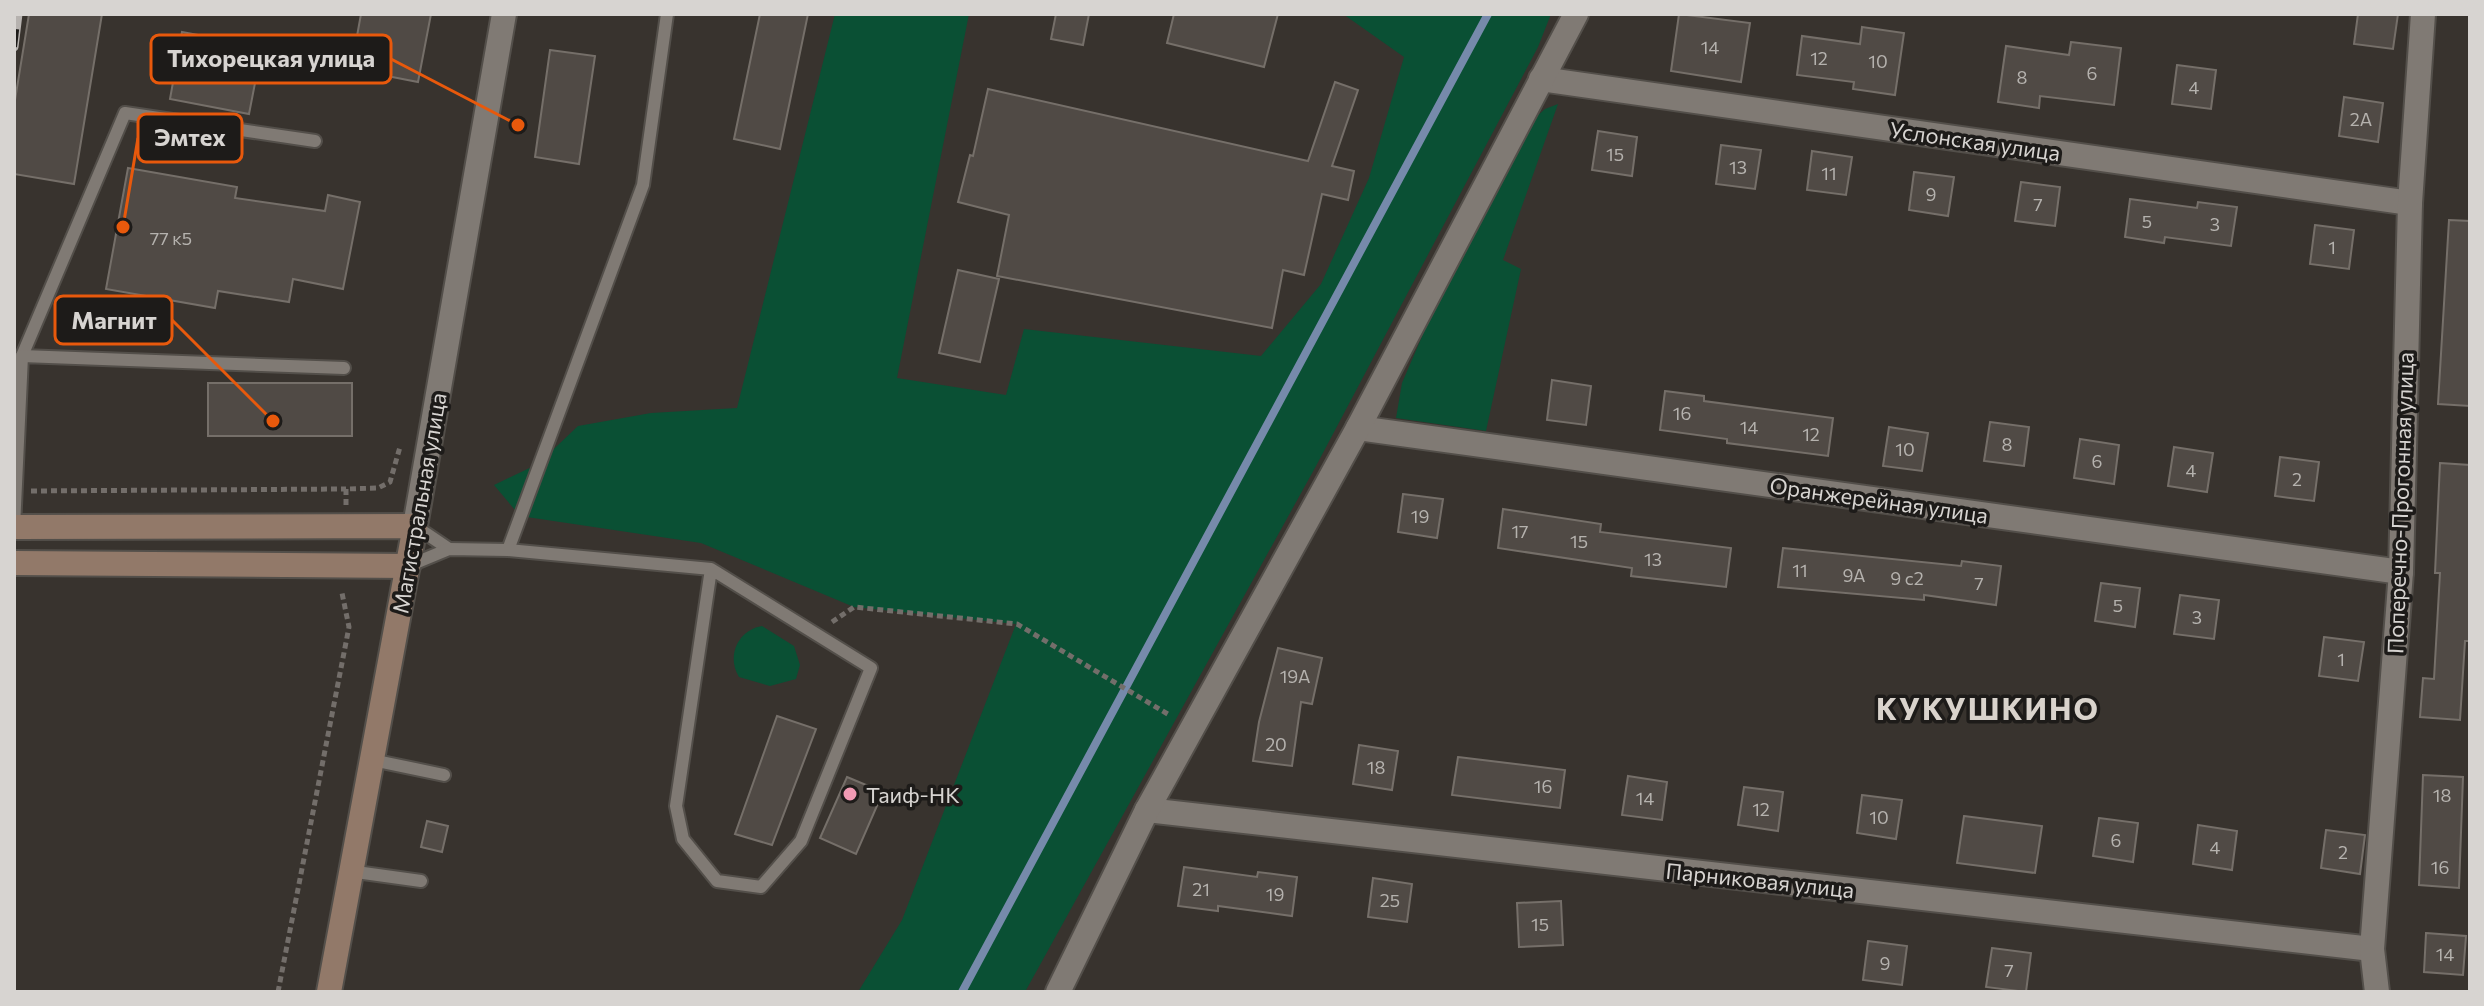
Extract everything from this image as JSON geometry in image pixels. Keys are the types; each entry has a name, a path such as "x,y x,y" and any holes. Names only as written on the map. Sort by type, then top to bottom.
{"main road":[{"path":"14,527 415,526"},
{"name":"Магистральная улица","path":"329,992 415,526"},
{"path":"14,563 408,566"}],"street":[{"name":"Магистральная улица","path":"415,526 504,14"},
{"path":"1058,992 1147,810 1358,428 1576,14"},
{"name":"Поперечно-Прогонная улица","path":"2377,992 2372,949 2401,572 2410,203 2423,14"},
{"name":"Услонская улица","path":"1541,79 2410,203"},
{"name":"Оранжерейная улица","path":"1358,428 2401,572"},
{"name":"Парниковая улица","path":"1147,810 2372,949"}],"lane":[{"path":"508,550 643,185 667,14"},
{"path":"14,527 22,356 125,113 315,141"},
{"path":"22,356 344,368"},
{"path":"415,526 449,549"},
{"path":"408,566 449,549 508,550 711,569 871,668 801,841 761,887 717,881 683,839 676,806 711,569"},
{"path":"372,760 444,775"},
{"path":"349,871 421,881"}],"path":[{"path":"16,491 378,488 390,482 401,446"},
{"path":"346,489 346,508"},
{"path":"278,992 349,627 342,593"},
{"path":"816,634 854,607 1017,624 1192,728"}],"green space":[{"path":"835,14 969,14 897,378 1006,395 1024,329 1261,356 1321,284 1369,178 1404,57 1343,14 1551,14 1538,47 1316,466 1025,992 858,992 902,920 1016,624 854,607 701,543 520,516 494,485 538,464 578,426 651,413 737,408"},
{"path":"1558,104 1503,260 1521,269 1486,431 1396,418 1402,383 1463,241 1527,125 1545,109"},
{"path":"762,626 794,646 800,665 796,679 770,686 739,677 734,661 737,645 746,633"}],"building":[{"path":"29,14 102,14 74,184 14,174 14,106"},
{"path":"361,14 431,14 418,82 351,69"},
{"path":"760,14 808,14 780,149 734,139"},
{"path":"1056,14 1089,14 1083,45 1051,39"},
{"path":"1174,14 1278,14 1264,67 1167,43"},
{"path":"1679,14 1750,23 1741,82 1671,71"},
{"path":"2358,14 2398,14 2393,49 2354,44"},
{"path":"1862,27 1904,33 1895,95 1853,89 1854,82 1797,75 1802,36 1860,44"},
{"path":"182,32 262,47 249,114 170,99"},
{"path":"2071,42 2121,48 2114,105 2040,96 2039,108 1998,102 2006,46 2069,55"},
{"path":"550,50 595,56 579,164 535,157"},
{"path":"2177,65 2216,70 2211,109 2172,104"},
{"path":"1335,82 1358,90 1332,166 1354,171 1348,200 1322,194 1304,275 1283,270 1272,328 997,276 1009,215 958,202 970,155 973,156 988,89 1308,161"},
{"path":"2344,97 2383,103 2378,142 2339,136"},
{"path":"1598,131 1637,137 1632,176 1592,170"},
{"path":"1721,145 1761,150 1755,189 1716,184"},
{"path":"1812,151 1852,157 1846,195 1807,190"},
{"path":"128,168 237,187 235,198 325,211 328,195 360,202 343,289 293,279 289,302 218,291 215,308 106,289"},
{"path":"1914,172 1954,177 1948,216 1909,210"},
{"path":"2021,182 2060,187 2055,226 2015,221"},
{"path":"2130,199 2197,208 2198,202 2237,207 2231,246 2165,237 2164,243 2125,237"},
{"path":"2449,220 2470,221 2470,406 2438,404"},
{"path":"2315,225 2354,230 2349,269 2310,264"},
{"path":"958,270 999,279 980,362 939,353"},
{"path":"1552,380 1591,386 1586,425 1547,420"},
{"path":"208,383 352,383 352,436 208,436"},
{"path":"1665,391 1704,396 1704,401 1833,418 1828,456 1727,443 1727,439 1660,430"},
{"path":"1990,422 2029,427 2024,466 1984,461"},
{"path":"1889,427 1928,433 1922,471 1883,466"},
{"path":"2080,439 2119,445 2114,484 2074,478"},
{"path":"2174,447 2213,453 2207,492 2168,486"},
{"path":"2280,457 2319,462 2314,501 2275,496"},
{"path":"2440,463 2470,465 2470,641 2465,641 2460,720 2420,717 2423,678 2434,679 2440,573 2435,573"},
{"path":"1403,494 1443,499 1437,538 1398,532"},
{"path":"1503,509 1601,524 1600,532 1731,548 1726,587 1631,576 1632,568 1498,548"},
{"path":"1783,548 1961,566 1962,561 2001,566 1996,605 1924,595 1924,600 1778,587"},
{"path":"2101,583 2140,588 2135,627 2095,621"},
{"path":"2180,595 2219,600 2214,639 2174,634"},
{"path":"2324,637 2364,642 2358,681 2319,676"},
{"path":"1278,648 1322,658 1312,704 1301,702 1292,766 1253,761 1259,722"},
{"path":"777,716 816,729 772,845 735,834"},
{"path":"1359,745 1398,751 1392,790 1353,784"},
{"path":"1458,757 1565,770 1560,808 1452,795"},
{"path":"2423,775 2463,777 2459,888 2419,885"},
{"path":"1628,776 1667,782 1662,820 1622,815"},
{"path":"847,777 883,792 856,854 820,838"},
{"path":"1744,787 1783,792 1778,831 1738,825"},
{"path":"1862,795 1902,800 1896,839 1857,833"},
{"path":"1964,816 2042,826 2035,873 1957,863"},
{"path":"2099,818 2138,823 2133,862 2093,856"},
{"path":"427,821 448,826 442,852 421,847"},
{"path":"2198,825 2237,831 2232,870 2193,864"},
{"path":"2326,830 2365,835 2360,874 2321,868"},
{"path":"1184,867 1257,877 1258,872 1297,877 1292,916 1218,906 1218,911 1178,906"},
{"path":"1373,878 1412,884 1407,922 1368,917"},
{"path":"1561,901 1563,945 1519,947 1517,903"},
{"path":"2426,933 2466,936 2463,975 2424,972"},
{"path":"1868,941 1907,946 1902,985 1863,980"},
{"path":"1992,948 2031,953 2026,992 1986,987"}],"waterway":[{"path":"962,992 1488,14"}],"railway":[{"path":"14,47 18,14"}],"place":[{"name":"Тихорецкая улица","path":"518,125"},
{"name":"Эмтех","path":"123,227"},
{"name":"Магнит","path":"273,421"},
{"name":"Таиф-НК","path":"850,794"}],"district":[{"name":"КУКУШКИНО","path":"1988,707"}]}
